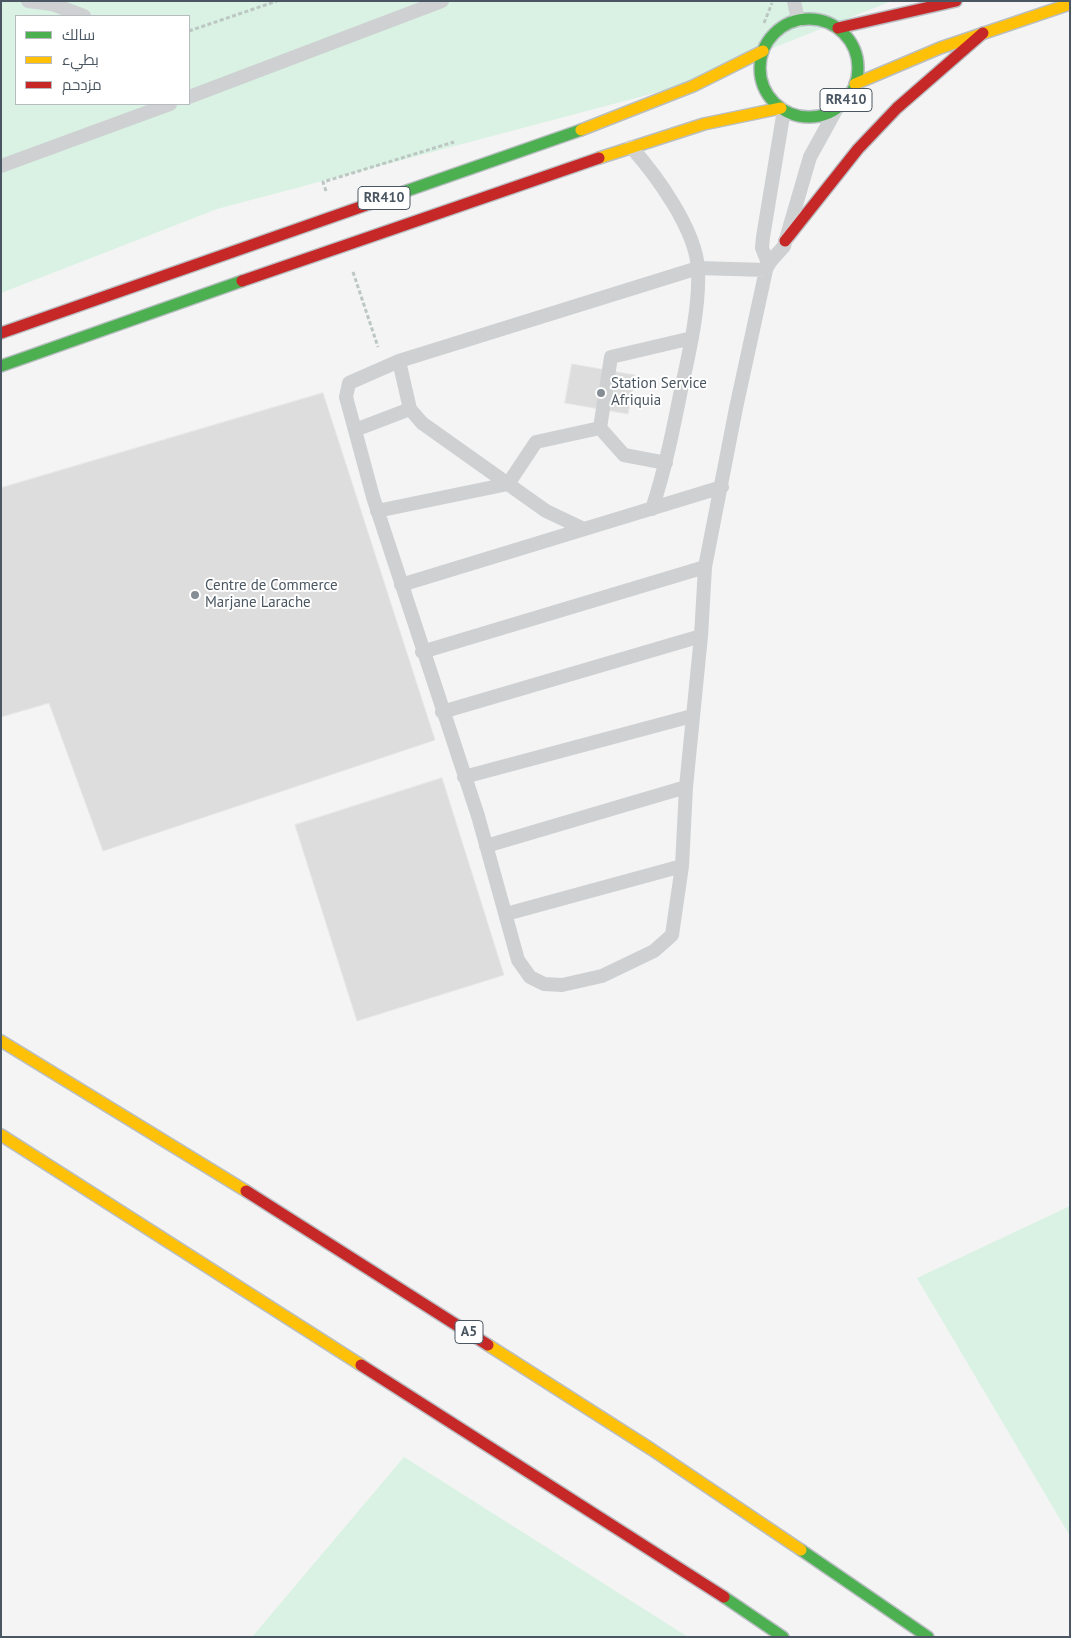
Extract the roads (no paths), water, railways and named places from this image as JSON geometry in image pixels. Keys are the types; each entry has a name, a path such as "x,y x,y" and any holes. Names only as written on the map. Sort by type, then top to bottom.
{"highway":[{"path":"798,20 812,19 826,22 838,28 956,1"},
{"name":"RR410","path":"855,84 940,48 1070,4"},
{"name":"RR410","path":"1,334 621,116 693,86 762,51 771,36 785,25 798,20"},
{"name":"RR410","path":"1,366 344,245 704,124 782,109 801,116 820,116 837,108 845,101 855,84 858,68 856,53 849,39 838,28"},
{"path":"786,241 865,142 897,108 982,33"},
{"path":"762,51 760,67 762,83 769,97 782,109"},
{"name":"A5","path":"1,1041 212,1169 651,1449 928,1637"},
{"path":"1,1135 670,1561 783,1637"}],"lane":[{"path":"28,1 52,4 81,15"},
{"path":"190,97 442,1"},
{"path":"794,1 798,20"},
{"path":"1,166 161,105"},
{"path":"782,109 762,238 762,248 767,266 736,408 705,567 701,636 686,788 682,866 672,935 654,951 602,976 562,985 544,984 530,978 518,960 486,846 377,511 346,397 349,383 399,361 698,268 767,266 777,256 786,241 810,157 837,108"},
{"path":"631,148 649,168 680,215 698,268 692,338 666,463 652,509"},
{"path":"600,428 611,357 692,338"},
{"path":"399,361 410,409 422,423 546,511 584,530"},
{"path":"355,430 410,409"},
{"path":"600,428 624,455 666,463"},
{"path":"377,511 508,484 536,442 600,428"},
{"path":"401,585 722,487"},
{"path":"422,652 705,567"},
{"path":"442,712 701,636"},
{"path":"464,777 692,716"},
{"path":"486,846 686,788"},
{"path":"506,914 682,866"}],"place":[{"name":"Station Service Afriquia","path":"601,393"},
{"name":"Centre de Commerce Marjane Larache","path":"195,595"}]}
